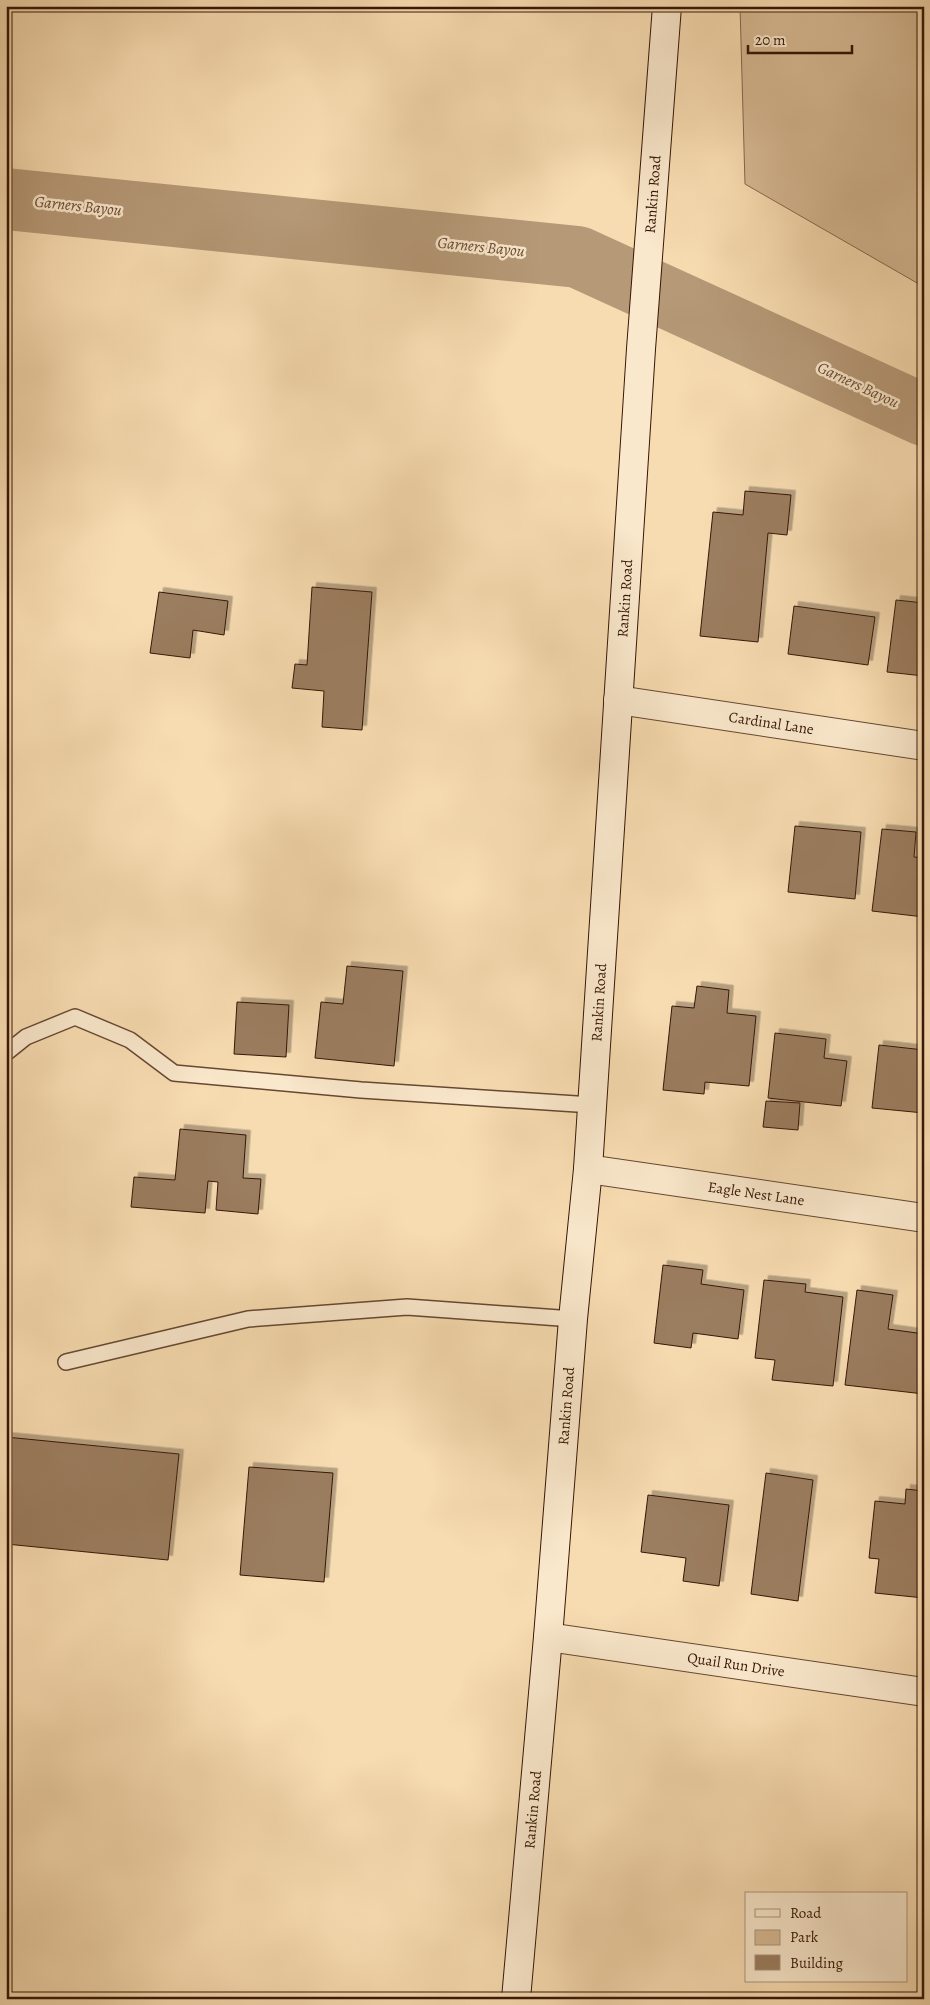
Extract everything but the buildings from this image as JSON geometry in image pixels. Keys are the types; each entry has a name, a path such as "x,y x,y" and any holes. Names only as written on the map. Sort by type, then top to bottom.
{"street":[{"name":"Rankin Road","path":"516,1999 548,1637 573,1319 588,1169 618,700 667,6"},
{"name":"Cardinal Lane","path":"618,700 924,746"},
{"name":"Eagle Nest Lane","path":"588,1169 924,1218"},
{"name":"Quail Run Drive","path":"548,1637 924,1692"}],"lane":[{"path":"6,1053 26,1037 75,1018 130,1040 174,1073 361,1090 592,1105"},
{"path":"66,1362 248,1319 407,1307 573,1319"}],"green space":[{"path":"740,6 924,6 924,287 745,184"}],"waterway":[{"name":"Garners Bayou","path":"6,199 578,257 924,415"}]}
